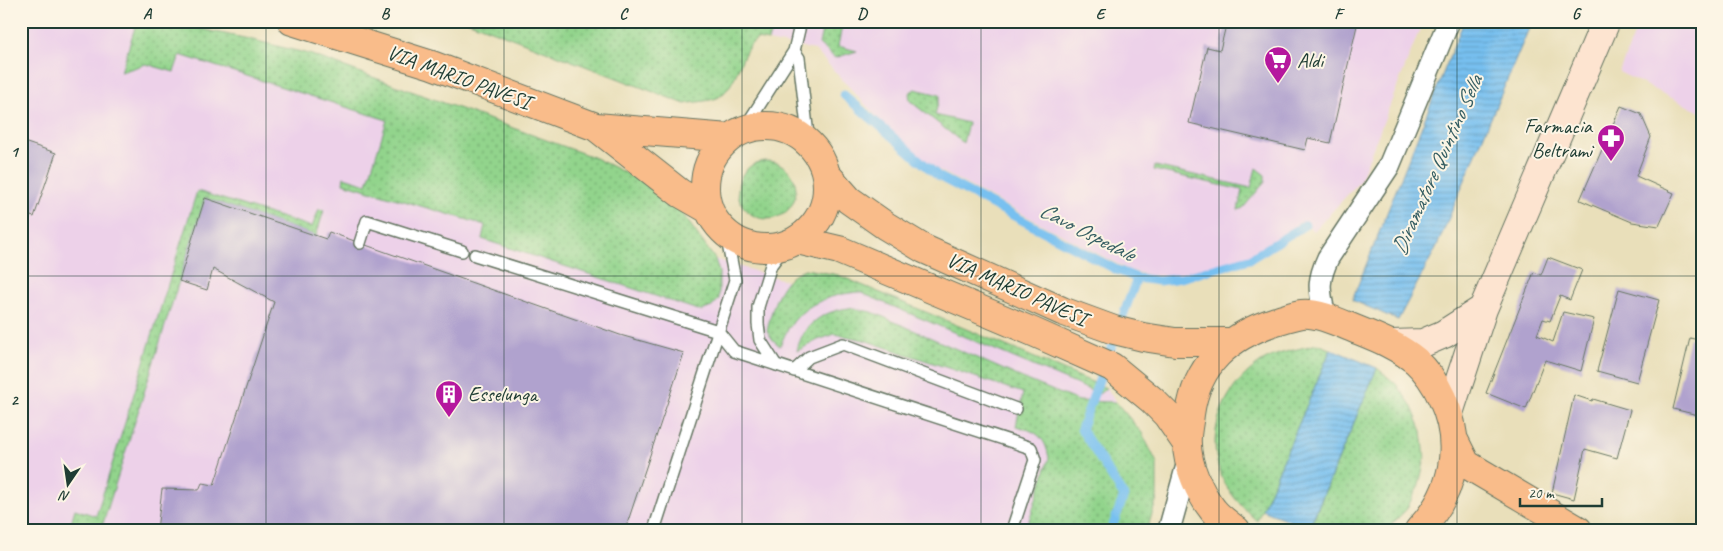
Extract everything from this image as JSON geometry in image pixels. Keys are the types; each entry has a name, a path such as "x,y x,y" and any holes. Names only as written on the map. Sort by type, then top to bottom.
{"main road":[{"name":"VIA MARIO PAVESI","path":"292,21 432,65 596,127 680,193 708,209"},
{"path":"1449,413 1483,309 1606,21"},
{"path":"761,126 779,127 795,133 810,144 820,158 826,174 827,193 822,211 812,228 792,242 761,248 737,241 726,234 716,223 708,209 704,190 706,170 715,152 737,133 761,126"},
{"name":"VIA MARIO PAVESI","path":"596,127 737,133"},
{"name":"VIA MARIO PAVESI","path":"826,174 849,200 886,226 924,248 1062,311 1143,338 1175,342 1232,342"},
{"name":"VIA MARIO PAVESI","path":"792,242 839,250 1103,363 1152,400 1167,415 1188,451"},
{"path":"1392,344 1423,343 1444,334 1483,309"},
{"path":"1236,530 1214,511 1198,486 1188,451 1192,401 1200,378 1212,358 1232,342 1254,328 1303,314 1333,321 1392,344 1417,362 1436,386 1449,413 1454,440 1452,468 1444,494 1431,517 1419,530"},
{"path":"1454,440 1466,464 1578,530"}],"street":[{"path":"1333,321 1319,285 1321,273 1328,258 1389,166 1449,21"},
{"path":"1170,530 1188,451"}],"lane":[{"path":"737,133 794,51 801,21"},
{"path":"794,51 799,58 810,144"},
{"path":"360,243 367,221 462,251"},
{"path":"654,530 735,280 726,234"},
{"path":"776,365 760,340 758,307 771,265 792,242"},
{"path":"475,255 718,331 734,352 1031,448 1035,460 1012,530"},
{"path":"794,371 809,357 843,344 1016,409"}],"shaded area":[{"path":"21,21 162,21 309,54 593,157 679,209 715,259 787,281 799,271 805,269 838,275 1106,388 1142,433 1157,463 1157,498 1147,530 21,530"},
{"path":"775,21 1423,21 1360,181 1314,231 1301,222 1247,257 1170,276 1149,275 1129,270 937,169 887,128 815,50 768,41"},
{"path":"1640,21 1702,21 1702,113 1619,72"}],"green space":[{"path":"137,21 162,21 309,54 593,157 650,185 679,209 715,259 719,272 719,299 712,307 701,311 482,239 485,225 343,183 344,177 367,184 387,120 180,55 174,72 146,64 121,72"},
{"path":"467,21 775,21 768,41 757,39 746,52 726,91 716,98 685,104"},
{"path":"824,21 843,21 838,46 857,51 835,58 819,44"},
{"path":"915,89 940,95 935,115 968,123 963,143 910,101 909,93"},
{"path":"767,161 783,166 791,174 796,190 791,206 783,214 767,219 751,214 743,206 738,190 743,174 751,166"},
{"path":"1155,166 1251,188 1256,168 1265,175 1265,182 1243,208 1238,210 1242,190 1154,170"},
{"path":"197,191 312,227 319,209 324,210 316,236 205,198 101,530 69,530 75,509 96,516"},
{"path":"805,269 838,275 1106,388 1099,394 859,292 830,297 804,310 789,327 780,346 767,331 771,313 778,295 789,279"},
{"path":"849,308 872,312 1078,401 1116,402 1142,433 1157,463 1157,498 1147,530 1026,530 1049,458 1045,444 1038,436 1029,430 1016,426 1023,393 864,340 835,334 797,351 804,333 816,320 831,312"},
{"path":"1317,344 1331,349 1257,521 1226,486 1217,463 1216,429 1220,413 1227,398 1237,384 1249,371 1263,361 1282,353"},
{"path":"1377,368 1396,384 1411,405 1422,431 1425,458 1419,485 1406,510 1386,530 1309,530"}],"water":[{"name":"Diramatore Quintino Sella","path":"1464,21 1532,21 1437,246 1398,320 1352,300"},
{"path":"1331,349 1377,368 1309,528 1262,510"}],"building":[{"name":"Aldi","path":"1227,21 1358,21 1330,143 1308,138 1305,150 1189,123 1207,47 1220,50"},
{"path":"1621,106 1641,114 1651,137 1636,176 1674,193 1659,226 1632,222 1580,200"},
{"path":"21,141 56,153 34,217 21,213"},
{"name":"Esselunga","path":"205,198 326,239 329,232 620,335 684,353 625,530 157,530 162,489 199,490 202,483 214,485 274,302 213,269 207,290 179,281"},
{"path":"1548,257 1582,270 1570,300 1560,296 1550,321 1543,319 1537,335 1553,342 1563,312 1594,319 1581,371 1545,360 1526,409 1486,393 1534,272 1541,275"},
{"path":"1619,289 1659,300 1637,382 1597,371"},
{"path":"1690,338 1702,341 1702,416 1673,409"},
{"path":"1574,395 1630,410 1617,458 1585,449 1574,499 1552,493"}],"waterway":[{"name":"Cavo Ospedale","path":"844,95 938,176 1117,270 1137,278 1159,281 1181,278 1250,259 1305,225"},
{"name":"Cavo Ospedale","path":"1111,530 1124,496 1081,429 1137,278"}],"place":[{"name":"Aldi","path":"1278,84"},
{"name":"Farmacia Beltrami","path":"1611,162"},
{"name":"Esselunga","path":"449,418"}]}
